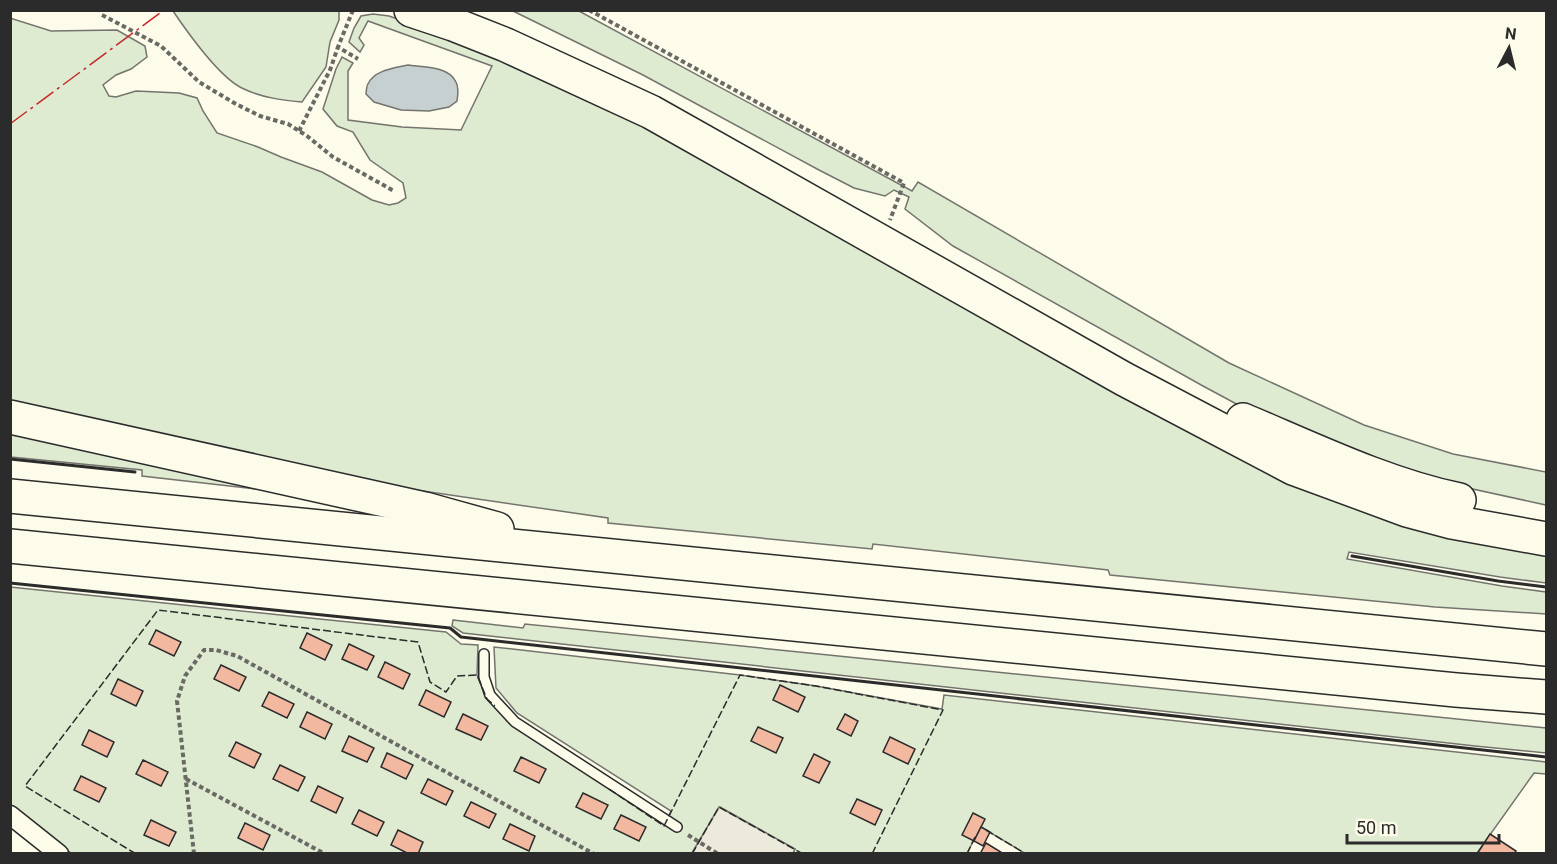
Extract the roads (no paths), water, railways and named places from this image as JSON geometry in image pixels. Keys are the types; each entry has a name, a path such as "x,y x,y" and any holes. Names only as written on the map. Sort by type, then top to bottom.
{"highway":[{"path":"411,10 506,45 651,112 1124,379 1293,468 1407,510 1452,522 1546,539"},
{"path":"478,10 635,82 758,147 1240,418 1383,478 1442,497 1546,518"},
{"path":"10,417 425,509 589,554"},
{"path":"10,496 1546,649"},
{"path":"12,546 1546,697"}],"street":[{"path":"10,815 59,854"}],"lane":[{"path":"484,654 484,677 490,695 515,722 677,827"}]}
